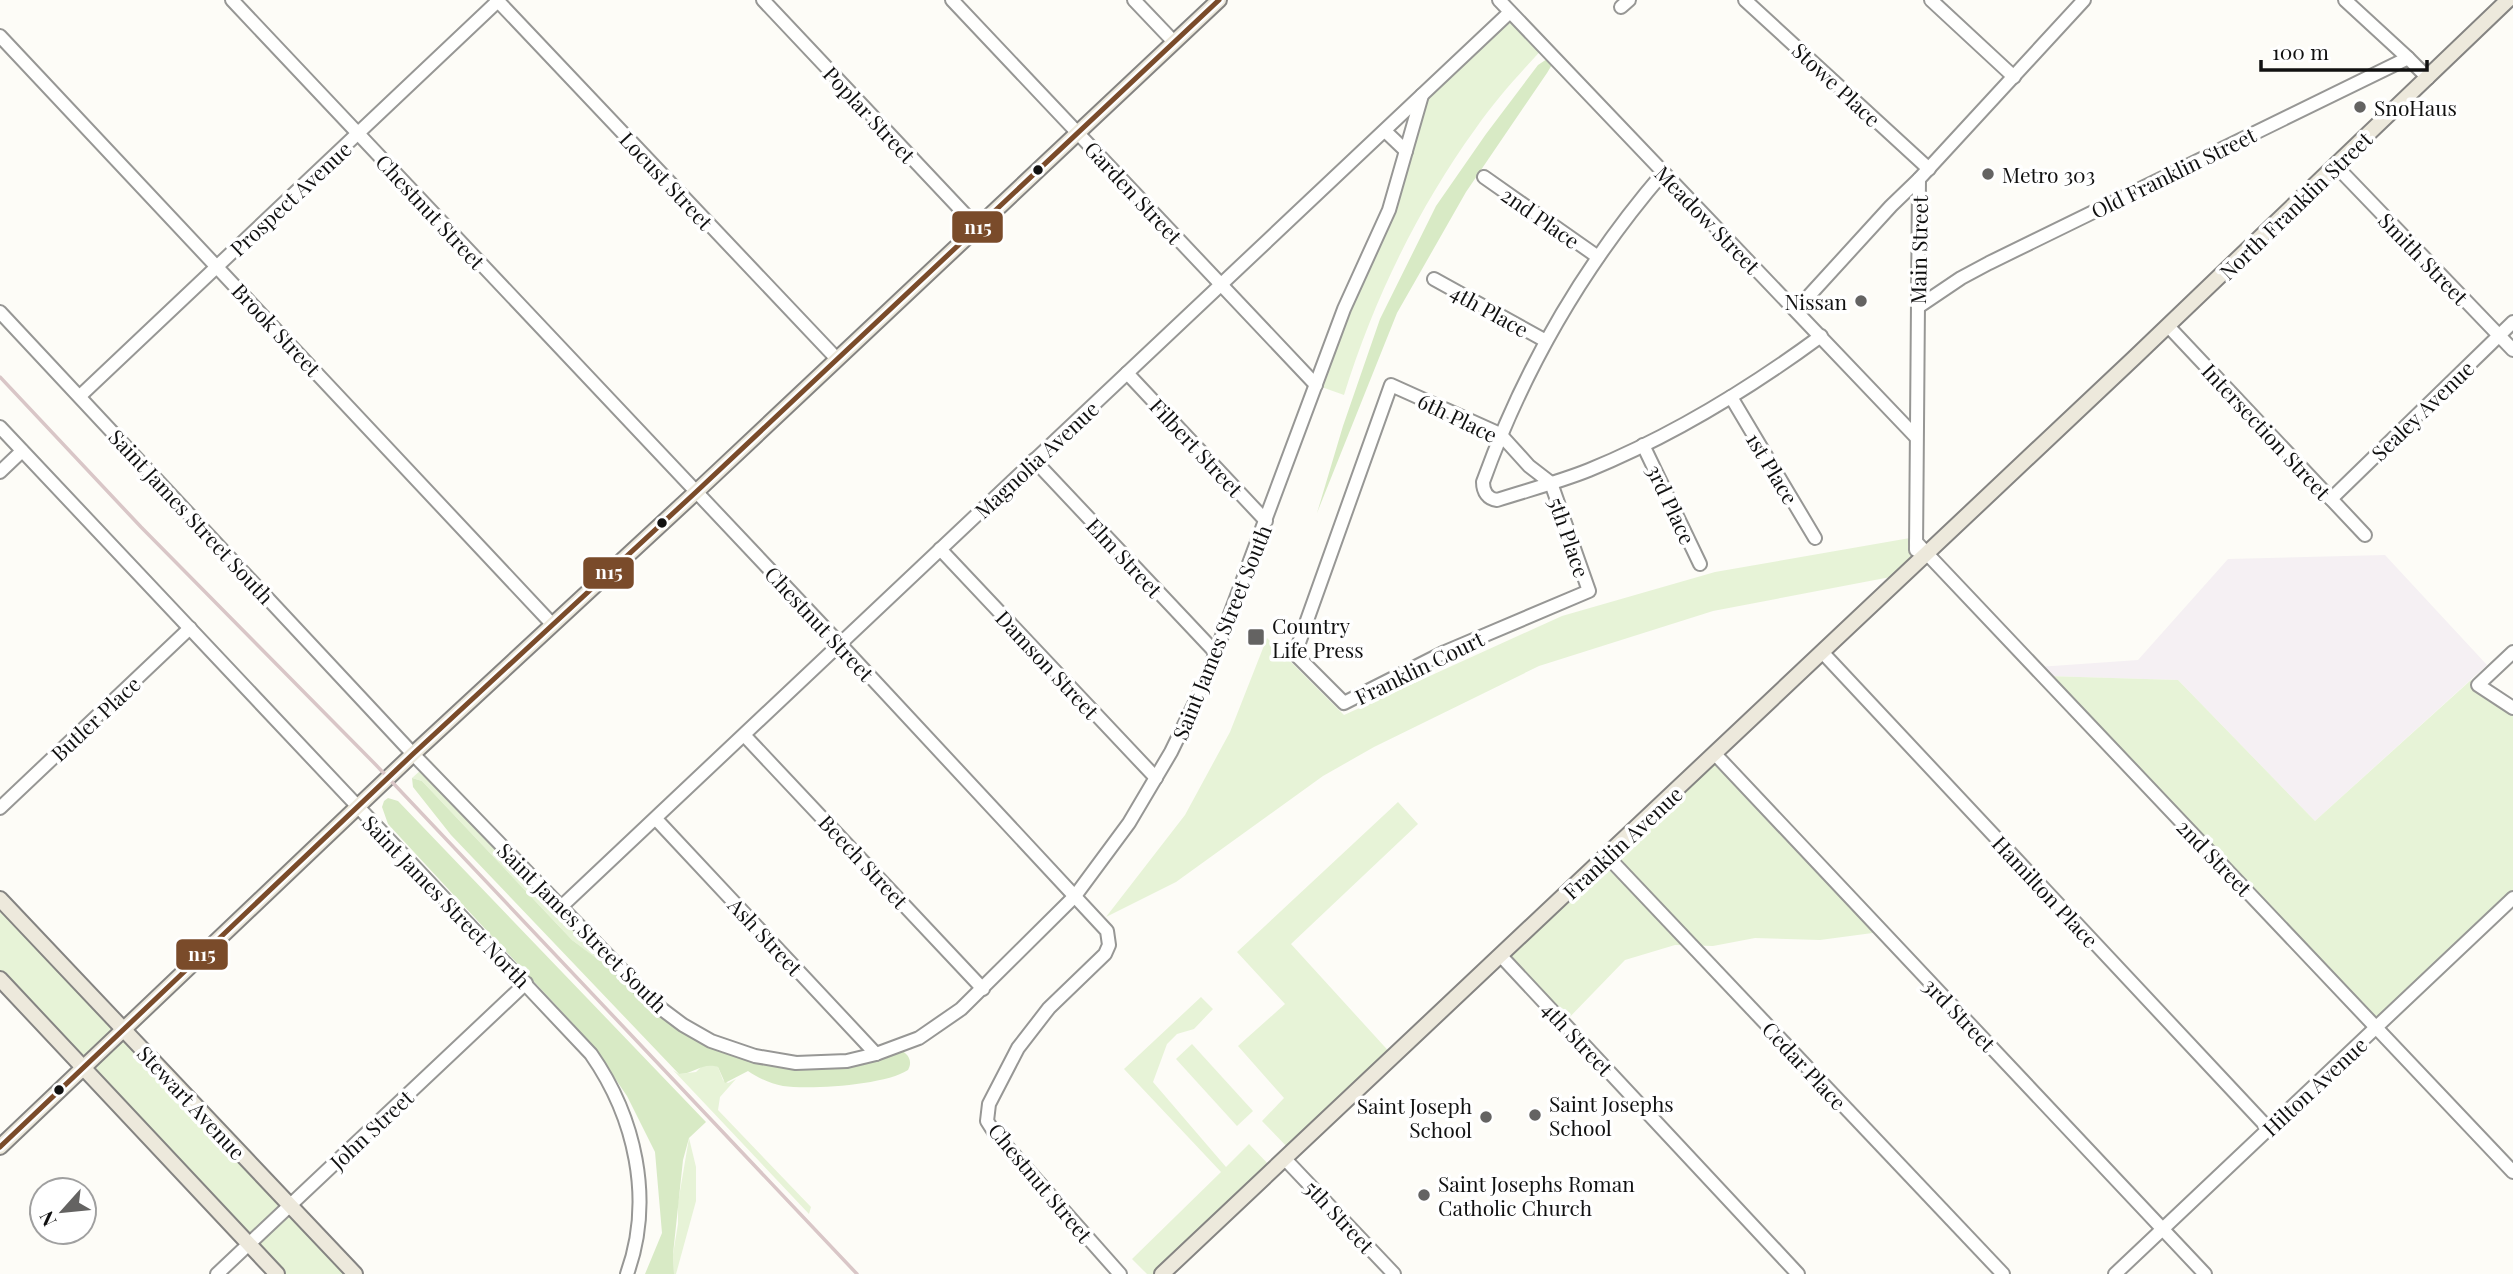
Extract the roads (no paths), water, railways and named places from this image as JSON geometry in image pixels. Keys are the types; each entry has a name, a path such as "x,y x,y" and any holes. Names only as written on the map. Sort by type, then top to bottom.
{"main road":[{"path":"0,1147 413,754 1219,0"},
{"name":"North Franklin Street","path":"2081,408 2508,0"},
{"name":"Franklin Avenue","path":"1162,1274 2081,408"},
{"name":"Stewart Avenue","path":"0,900 355,1274"},
{"path":"0,979 277,1274"}],"street":[{"name":"Chestnut Street","path":"232,0 1107,931 1107,950 1049,1008 1025,1038 995,1091 988,1109 988,1121 994,1132 1120,1274"},
{"name":"Prospect Avenue","path":"80,396 498,0"},
{"name":"Locust Street","path":"498,0 837,359"},
{"name":"Poplar Street","path":"763,0 978,227"},
{"name":"Garden Street","path":"952,0 1316,385"},
{"path":"1134,0 1174,42"},
{"name":"Meadow Street","path":"1499,0 1916,437"},
{"name":"Stowe Place","path":"1745,0 1929,169"},
{"path":"1931,0 2014,77"},
{"name":"Main Street","path":"1916,565 1919,179 2084,0"},
{"path":"2345,0 2427,78"},
{"name":"Magnolia Avenue","path":"562,906 1510,12"},
{"name":"Brook Street","path":"0,36 552,624"},
{"name":"Old Franklin Street","path":"1918,307 1984,266 2408,58"},
{"name":"Saint James Street South","path":"0,312 413,754 655,1004 711,1041 751,1055 796,1063 847,1061 899,1047 936,1028 983,989 1075,896 1110,852 1156,778 1188,718 1216,653 1345,309 1389,210 1422,95"},
{"path":"1385,131 1406,151"},
{"name":"Smith Street","path":"2336,166 2513,349"},
{"path":"1663,173 1633,207 1564,308 1521,387 1483,482 1483,489 1490,498 1497,500 1589,470 1682,426 1731,397 1821,336"},
{"name":"2nd Place","path":"1484,177 1598,257"},
{"path":"1796,310 1919,179"},
{"name":"4th Place","path":"1434,279 1546,341"},
{"name":"Sealey Avenue","path":"2331,499 2513,321"},
{"name":"Intersection Street","path":"2168,326 2365,535"},
{"name":"Filbert Street","path":"1127,373 1266,521"},
{"name":"6th Place","path":"1391,385 1500,434 1529,466 1551,483"},
{"name":"Franklin Court","path":"1391,385 1295,654 1344,703 1445,652 1589,591"},
{"name":"1st Place","path":"1731,397 1815,538"},
{"name":"Saint James Street North","path":"0,427 591,1054 617,1097 635,1152 639,1192 636,1244 627,1274"},
{"name":"3rd Place","path":"1643,444 1700,564"},
{"path":"0,472 22,451"},
{"name":"Elm Street","path":"1034,460 1216,653"},
{"name":"5th Place","path":"1551,483 1589,591"},
{"name":"2nd Street","path":"1916,542 2513,1172"},
{"name":"Damson Street","path":"940,549 1156,778"},
{"name":"Butler Place","path":"0,807 190,628"},
{"path":"2513,652 2479,685 2513,708"},
{"name":"Hamilton Place","path":"1822,653 2269,1128"},
{"name":"Beech Street","path":"744,735 983,989"},
{"name":"3rd Street","path":"1715,754 2206,1274"},
{"name":"Ash Street","path":"656,818 876,1054"},
{"name":"Cedar Place","path":"1607,856 2003,1274"},
{"name":"Hilton Avenue","path":"2115,1274 2513,898"},
{"name":"4th Street","path":"1501,956 1798,1274"},
{"name":"John Street","path":"217,1274 526,983"},
{"name":"5th Street","path":"1285,1159 1394,1274"}],"railway":[{"path":"0,377 141,527 376,765 857,1274"}],"place":[{"name":"SnoHaus","path":"2360,107"},
{"name":"Metro 303","path":"1988,174"},
{"name":"Nissan","path":"1861,301"},
{"name":"Country Life Press","path":"1256,637"},
{"name":"Saint Josephs School","path":"1535,1115"},
{"name":"Saint Joseph School","path":"1486,1117"},
{"name":"Saint Josephs Roman Catholic Church","path":"1424,1195"}]}
